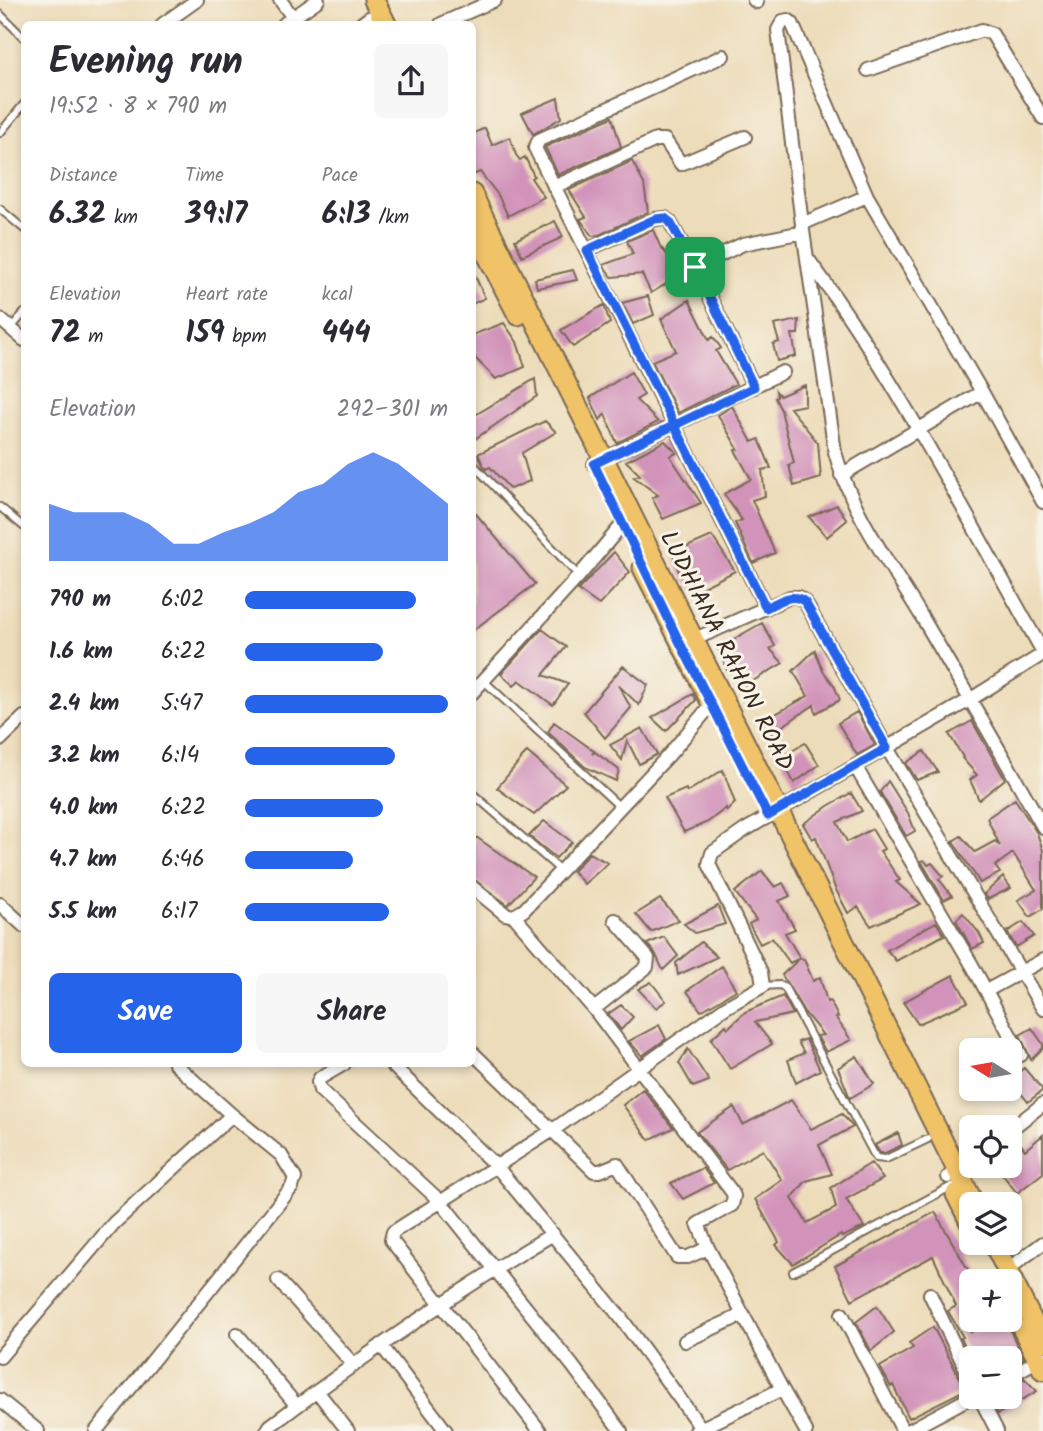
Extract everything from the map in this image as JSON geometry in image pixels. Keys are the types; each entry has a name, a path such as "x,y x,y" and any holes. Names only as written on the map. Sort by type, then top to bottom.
{"main road":[{"path":"360,0 373,18"},
{"name":"LUDHIANA RAHON ROAD","path":"476,202 600,461 622,525 712,704 774,814 967,1192"},
{"name":"LUDHIANA RAHON ROAD","path":"476,232 695,639 774,814 928,1139 957,1173 962,1192"},
{"path":"1022,1315 1042,1357"},
{"path":"1022,1323 1042,1357"}],"street":[{"path":"167,21 197,0"},
{"path":"280,0 291,21"},
{"path":"293,21 318,0"},
{"path":"448,21 495,0"},
{"path":"1043,502 867,196 792,23 783,21 778,30 802,228 835,452 841,475 861,516 971,699 1043,827"},
{"path":"868,70 987,30 1037,94 1043,117"},
{"path":"723,56 535,144 536,152 766,608"},
{"path":"554,187 656,140 665,140 681,164 745,137"},
{"path":"695,267 743,244 802,228 867,196"},
{"path":"587,250 655,219 665,218 670,222 754,387"},
{"path":"540,1431 390,1236 553,1130 726,1007 763,986 761,972 709,864 709,859 721,845 971,699 1043,653 918,429 837,298 807,257"},
{"path":"0,319 21,337"},
{"path":"600,461 783,372"},
{"path":"841,475 982,392"},
{"path":"476,689 622,525"},
{"path":"695,639 790,597 798,597 805,602 887,748 1043,1009"},
{"path":"514,916 524,910 712,704"},
{"path":"0,740 21,720"},
{"path":"855,766 1012,1038"},
{"path":"476,890 505,914 514,916 594,1009 734,1196 732,1205 698,1223 697,1227 806,1431"},
{"path":"0,904 21,923"},
{"path":"594,1009 647,967 648,963 648,958 615,920"},
{"path":"986,991 1043,960"},
{"path":"476,1056 594,1171 614,1164 619,1167 677,1257 688,1257 708,1248"},
{"path":"96,1431 292,1187 295,1178 281,1155 178,1067"},
{"path":"339,1067 320,1078 320,1090 440,1201 572,1365 621,1431"},
{"path":"394,1067 497,1167 621,1318 699,1429 782,1389"},
{"path":"1022,1121 1043,1104"},
{"path":"0,1357 114,1223 232,1115"},
{"path":"267,1431 270,1426 353,1364 440,1303 553,1234"},
{"path":"1010,1269 1043,1243"},
{"path":"278,1280 353,1364"},
{"path":"930,1294 959,1355"},
{"path":"685,1340 742,1314"},
{"path":"842,1314 906,1431 959,1403"},
{"path":"237,1334 297,1406"},
{"path":"381,1345 446,1431"},
{"path":"1022,1369 1042,1357"},
{"path":"317,1391 348,1431"},
{"path":"0,1400 38,1431"},
{"path":"986,1409 997,1431"}],"lane":[{"path":"0,14 21,35"},
{"path":"0,133 21,108"},
{"path":"0,209 21,226"},
{"path":"10,328 21,316"},
{"path":"476,467 579,576"},
{"path":"0,507 21,524"},
{"path":"484,681 620,807"},
{"path":"476,796 560,870"},
{"path":"763,986 780,985 785,988 876,1158 886,1159 928,1139"},
{"path":"793,1272 957,1173"}],"building":[{"path":"558,98 561,118 533,134 522,113"},
{"path":"612,117 621,147 558,175 545,147"},
{"path":"485,128 492,145 510,137 516,155 520,160 525,157 534,176 531,178 544,197 508,216 498,195 480,172 476,174 476,132"},
{"path":"632,161 644,184 648,212 592,236 580,219 586,217 569,190"},
{"path":"555,221 563,237 522,256 515,240"},
{"path":"653,230 660,246 682,274 651,293 642,274 612,277 603,265 633,254 627,241"},
{"path":"573,270 577,280 537,288 535,279"},
{"path":"476,278 485,298 476,302"},
{"path":"648,296 654,315 633,324 622,303"},
{"path":"689,300 709,340 713,337 721,348 716,351 736,384 678,413 652,361 676,351 661,319"},
{"path":"604,305 610,323 573,347 561,330"},
{"path":"799,320 798,334 792,334 796,356 777,361 773,344 779,342 774,325"},
{"path":"504,323 517,342 525,367 496,379 476,359 476,334"},
{"path":"631,372 644,395 636,400 658,422 617,443 605,414 600,420 590,398"},
{"path":"535,379 537,396 476,438 476,415"},
{"path":"805,385 805,405 790,408 818,443 821,478 794,486 789,465 794,463 781,410 775,398 776,391 780,396"},
{"path":"732,406 752,442 759,439 771,468 762,470 765,496 752,500 775,553 753,563 735,523 742,520 724,494 751,479 735,450 738,449 718,415"},
{"path":"545,421 556,432 522,453 530,481 510,489 490,467 484,467 478,454"},
{"path":"665,441 677,453 670,456 701,503 663,519 652,498 658,495 634,477 640,475 626,461"},
{"path":"837,505 847,520 827,537 809,517"},
{"path":"476,514 535,584 476,628"},
{"path":"712,536 735,571 695,591 680,575 673,553"},
{"path":"614,552 630,572 599,605 578,590"},
{"path":"762,623 775,646 770,649 783,663 741,688 730,671 728,672 718,648"},
{"path":"542,629 566,647 543,675 568,684 553,705 519,680 514,686 501,674"},
{"path":"815,650 823,671 834,685 840,700 816,713 814,705 771,734 761,722 808,696 793,671"},
{"path":"623,666 648,685 639,705 618,685 631,708 605,738 584,712"},
{"path":"693,694 696,700 666,731 652,718"},
{"path":"857,712 875,745 857,755 838,723"},
{"path":"972,721 1005,779 979,800 970,780 977,775 962,758 949,734"},
{"path":"554,722 594,751 592,754 595,752 619,770 616,781 585,767 548,732"},
{"path":"642,728 657,754 639,764 627,740 622,760 610,745"},
{"path":"805,743 819,765 794,783 781,758"},
{"path":"924,751 938,772 917,780 906,763"},
{"path":"527,752 566,785 534,815 497,788"},
{"path":"723,770 735,803 708,822 684,832 665,798 686,789 687,792"},
{"path":"888,781 908,813 915,831 906,836 880,792"},
{"path":"851,793 862,811 837,822 847,842 872,829 884,849 880,851 900,880 896,882 921,904 871,926 858,907 848,913 835,888 816,837 812,839 803,824"},
{"path":"1015,799 1037,833 1043,851 1043,909 1030,917 1018,900 1036,890 1013,853 995,866 1000,873 980,883 953,841 961,836 975,852 995,841 1000,846 987,818"},
{"path":"544,821 572,842 556,858 529,836"},
{"path":"476,837 534,877 508,905 476,881"},
{"path":"589,853 608,863 584,884 573,871"},
{"path":"924,860 928,865 932,863 943,876 939,879 952,896 944,900 921,861"},
{"path":"762,871 775,887 783,883 790,896 779,901 795,929 785,933 800,958 790,963 772,938 760,944 749,924 756,920 735,892"},
{"path":"1003,877 1011,888 988,899 984,894"},
{"path":"660,899 679,920 651,932 636,914"},
{"path":"718,906 725,924 695,933 684,924"},
{"path":"963,913 984,943 972,949 956,920"},
{"path":"936,922 944,935 896,961 887,950"},
{"path":"1023,922 1034,936 1016,947 1007,932"},
{"path":"664,937 678,956 663,970 647,944"},
{"path":"701,942 717,957 678,975 676,963"},
{"path":"800,958 804,959 813,981 820,977 827,1002 830,1001 838,1017 836,1018 851,1040 826,1052 817,1036 823,1035 804,1012 782,975"},
{"path":"722,966 736,990 701,1011 687,991"},
{"path":"953,975 968,1002 918,1024 903,1002"},
{"path":"651,982 666,1001 656,1008 638,989"},
{"path":"783,996 793,1014 755,1022 772,1044 730,1069 711,1039 745,1012"},
{"path":"621,1005 633,1017 621,1030 608,1014"},
{"path":"659,1025 666,1039 642,1056 629,1041"},
{"path":"1032,1028 1043,1044 1043,1048 1031,1060 1022,1038 1020,1035"},
{"path":"806,1039 820,1070 796,1083 788,1060 804,1053 798,1042"},
{"path":"688,1049 709,1081 693,1087 679,1063"},
{"path":"857,1056 874,1084 850,1098 838,1068"},
{"path":"1024,1068 1043,1090 1028,1102 1022,1094"},
{"path":"643,1089 673,1128 649,1140 623,1105"},
{"path":"791,1100 811,1129 842,1114 853,1127 819,1145 832,1174 806,1181 792,1198 807,1223 836,1208 831,1188 871,1163 883,1179 846,1199 864,1227 842,1237 841,1235 793,1264 776,1245 779,1242 755,1199 782,1180 763,1150 727,1170 697,1132 734,1107 743,1125"},
{"path":"898,1133 902,1145 880,1153 875,1145"},
{"path":"1043,1135 1043,1173 1016,1192 1005,1178 1022,1178 1022,1146 1025,1150"},
{"path":"703,1168 714,1183 683,1199 671,1183"},
{"path":"935,1212 968,1269 959,1269 959,1330 948,1311 956,1306 933,1256 852,1300 835,1266"},
{"path":"877,1306 894,1332 871,1351 856,1322"},
{"path":"933,1327 959,1376 959,1393 909,1418 893,1385 891,1387 880,1367 913,1348 909,1343"},
{"path":"960,1332 1011,1332 1017,1346 965,1346 961,1338 963,1337"},
{"path":"1024,1378 1037,1391 1022,1400"}],"route":[{"path":"695,267 670,222 665,218 655,219 587,250 673,425 766,608 790,597 798,597 805,602 887,748 768,816 676,635 594,464 673,425 754,387 695,267"}]}
